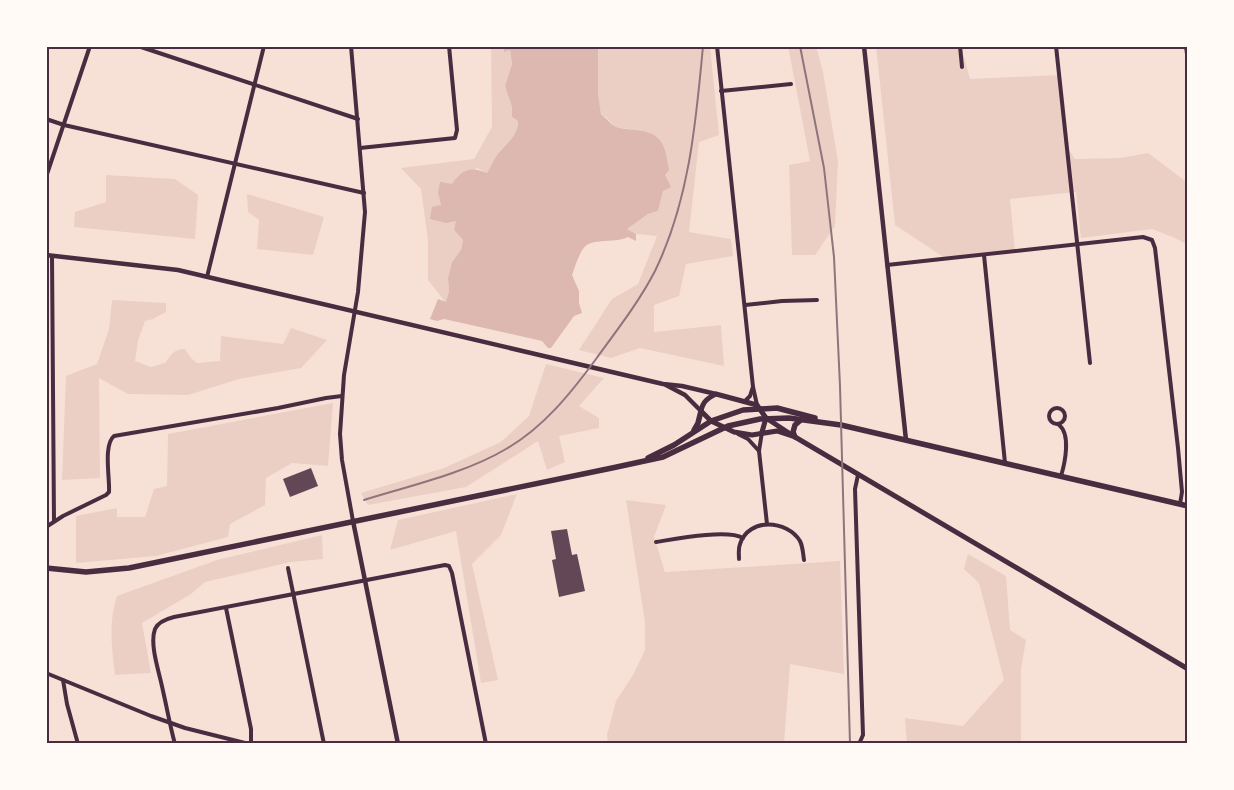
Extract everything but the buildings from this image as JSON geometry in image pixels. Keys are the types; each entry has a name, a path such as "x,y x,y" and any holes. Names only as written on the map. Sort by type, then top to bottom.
{"highway":[{"path":"642,461 711,421 743,410 759,407 788,410 832,424"},
{"path":"693,432 701,411"},
{"path":"46,568 86,572 129,568 663,457 724,428 766,418 802,419 832,424 1188,506"},
{"path":"795,437 793,428 802,419"},
{"path":"686,437 690,444"}],"main road":[{"path":"795,437 777,431 752,435 734,432 711,421 701,411 705,400 716,394 759,407 766,418 795,437 1188,669"},
{"path":"762,432 766,418"}],"street":[{"path":"46,177 90,46"},
{"path":"138,46 358,119"},
{"path":"207,277 264,46"},
{"path":"351,46 365,212 361,272 346,354 340,446 353,521 398,744"},
{"path":"360,148 455,138 457,130 449,46"},
{"path":"717,46 754,387 759,407"},
{"path":"864,46 906,440"},
{"path":"960,46 962,67"},
{"path":"1056,46 1090,363"},
{"path":"1186,46 1188,62"},
{"path":"722,91 791,84"},
{"path":"46,119 64,125 364,193"},
{"path":"887,265 1143,237 1150,239 1155,248 1178,448 1182,492 1180,504"},
{"path":"46,255 146,266 207,277 663,384 682,386 716,394"},
{"path":"984,255 1005,463"},
{"path":"52,256 54,521"},
{"path":"745,304 817,300"},
{"path":"663,384 685,395 701,411"},
{"path":"744,401 750,396 754,387"},
{"path":"46,527 109,492 109,447 111,438 114,436 342,396"},
{"path":"1059,425 1063,421 1065,414 1056,408 1050,412 1050,418 1054,424 1062,428 1066,440 1066,458 1062,476"},
{"path":"734,432 748,439 760,451"},
{"path":"762,432 760,451 767,524"},
{"path":"858,475 855,489 863,735 860,743"},
{"path":"739,559 739,548 743,538 755,528 767,524 781,526 796,536 802,546 804,560"},
{"path":"656,542 724,534 738,535 743,538"},
{"path":"175,744 155,652 154,635 156,626 163,621 174,617 365,580 449,566 452,573 486,744"},
{"path":"288,568 324,744"},
{"path":"46,673 169,722 250,744 251,729 226,608"},
{"path":"63,680 78,744"}],"shaded area":[{"path":"491,46 504,46 504,52 510,50 512,64 505,86 512,107 512,117 518,121 514,135 496,157 487,173 477,168 438,193 441,206 457,221 454,230 463,240 461,250 452,262 448,278 449,291 446,303 428,280 428,240 421,189 401,168 474,159 492,127"},
{"path":"504,46 598,46 598,93 601,115 616,127 645,132 657,137 664,147 669,170 665,175 671,187 663,191 658,211 648,214 627,229 636,234 636,241 628,237 591,243 583,249 572,275 579,291 579,303 582,313 574,316 551,348 548,348 542,341 444,319 437,321 430,319 438,299 446,302 449,291 448,278 452,262 461,250 463,240 454,230 456,221 446,223 430,219 432,207 441,205 438,193 440,182 452,184 463,172 472,169 487,173 496,157 511,140 516,131 518,121 512,117 512,107 505,86 512,64 510,50 504,52"},
{"path":"598,46 710,46 719,135 699,142 689,232 731,239 733,256 686,264 679,296 654,305 654,332 721,325 724,366 640,348 611,358 579,350 612,299 638,284 657,236 636,234 627,229 648,214 658,211 663,191 642,131 615,127 606,117 601,116 598,93"},
{"path":"788,46 816,46 823,72 838,161 835,226 815,255 792,255 789,165 810,161"},
{"path":"876,46 961,46 970,79 1059,75 1066,146 1075,159 1120,158 1148,153 1188,183 1188,245 1152,229 1081,238 1076,192 1010,199 1015,251 945,258 895,225"},
{"path":"106,175 175,179 198,195 195,239 74,227 75,212 106,202"},
{"path":"247,194 324,217 313,255 257,249 259,220 248,212"},
{"path":"112,300 166,303 166,312 145,321 138,341 135,361 151,367 165,363 173,353 181,349 185,349 197,363 220,361 221,336 283,344 291,328 327,340 301,368 239,379 188,395 128,394 99,378 100,478 62,480 66,376 97,364 109,329"},
{"path":"546,364 604,378 579,406 599,418 599,428 559,436 565,462 547,470 538,441 466,487 368,505 361,493 444,468 501,442 529,416"},
{"path":"333,403 328,466 292,463 266,478 265,505 230,524 228,537 156,556 76,563 76,516 117,508 117,517 145,517 154,489 167,486 168,434"},
{"path":"517,494 501,535 472,564 498,680 481,683 456,531 390,550 398,520"},
{"path":"626,500 666,505 654,537 665,572 840,561 844,674 790,664 784,744 608,744 607,735 616,701 633,675 645,650 645,622"},
{"path":"322,535 323,559 291,562 205,582 191,594 142,623 151,673 115,675 112,616 117,596 217,560"},
{"path":"968,554 1006,576 1010,630 1026,640 1021,669 1021,744 907,744 905,718 963,726 1004,680 979,583 964,569"}],"railway":[{"path":"364,500 455,472 490,458 506,449 532,431 556,409 620,327 655,271 676,217 694,133 703,46"},
{"path":"800,46 824,168 834,257 840,386 850,744"}]}
